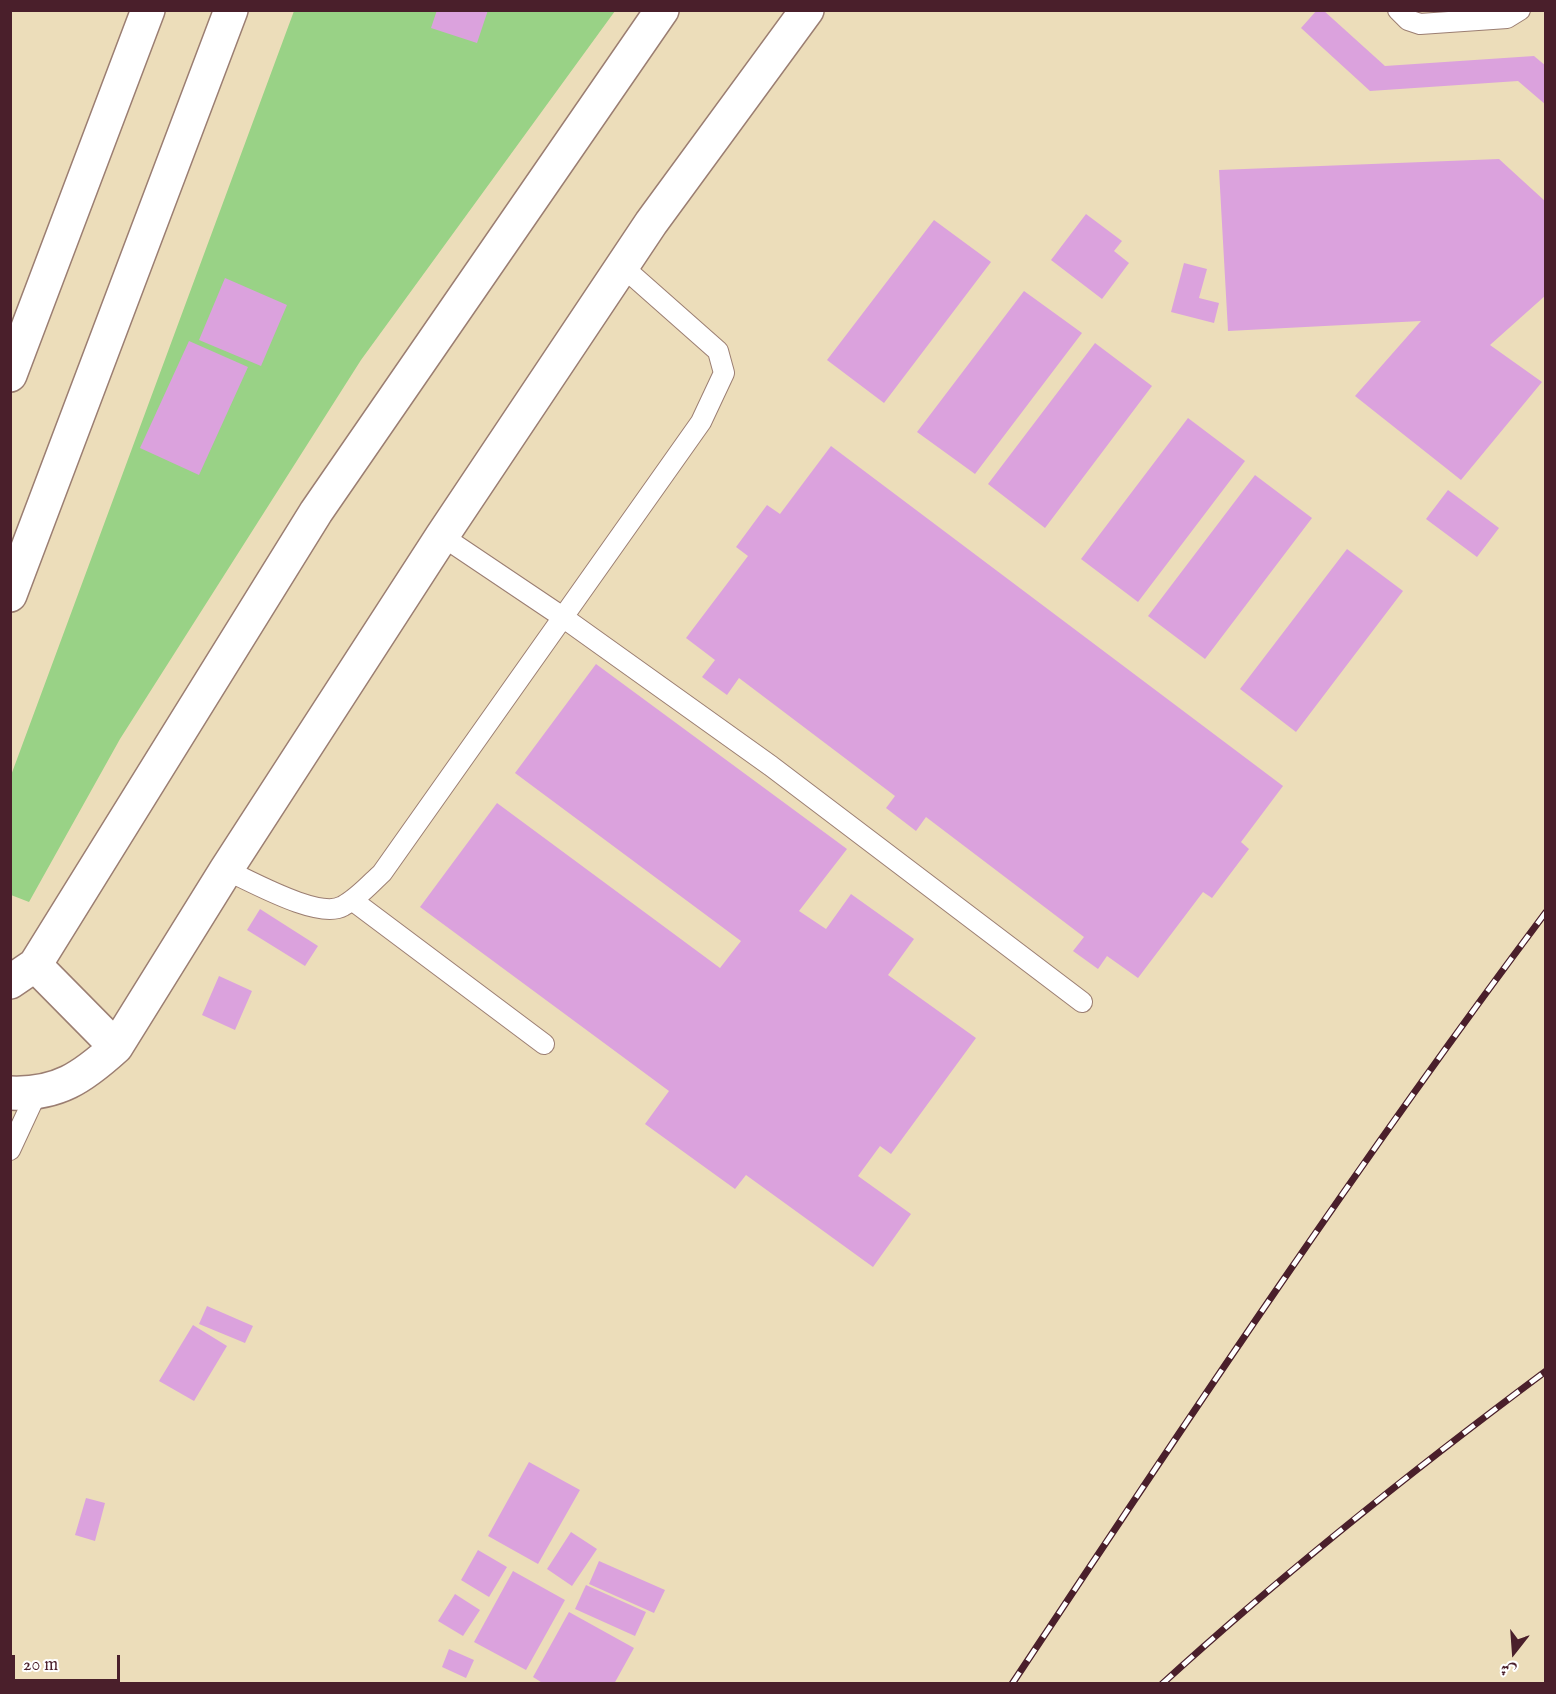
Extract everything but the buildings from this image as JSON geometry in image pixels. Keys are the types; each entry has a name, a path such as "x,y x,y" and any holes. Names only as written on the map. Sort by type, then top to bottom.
{"street":[{"path":"10,375 148,10"},
{"path":"10,595 231,10"},
{"path":"117,1047 23,974 316,512 662,10"},
{"path":"23,1094 73,1081 92,1069 117,1047 226,870 442,536 651,223 807,10"}],"lane":[{"path":"1398,10 1408,20 1420,24 1507,18 1520,10"},
{"path":"226,870 310,906 326,910 342,907 382,873 701,422 724,373 718,351 623,267"},
{"path":"442,536 564,618 771,766 1082,1002"},
{"path":"352,900 544,1044"},
{"path":"10,1150 23,1094"}],"green space":[{"path":"294,11 615,11 361,360 120,739 29,902 11,895 10,778"}],"railway":[{"path":"1012,1684 1207,1391 1340,1198 1546,912"},
{"path":"1162,1684 1208,1642 1350,1523 1546,1371"}]}
